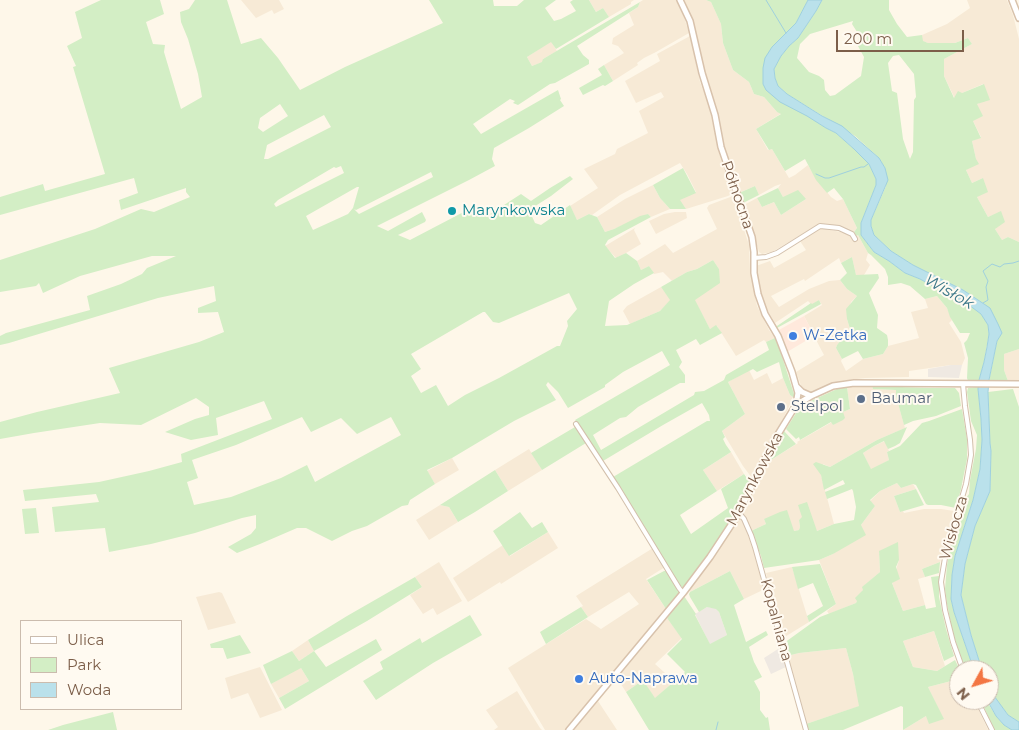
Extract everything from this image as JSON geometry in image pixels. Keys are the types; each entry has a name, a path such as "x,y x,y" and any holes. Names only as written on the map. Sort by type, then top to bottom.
{"street":[{"name":"Północna","path":"680,0 690,21 702,74 715,116 721,147 752,237 754,273 758,294 765,314 786,354 796,387 798,398 796,405"},
{"path":"1012,0 1019,18"},
{"path":"754,258 766,257 777,253 820,226 839,228 852,234 855,239"},
{"name":"Marynkowska","path":"570,730 710,557 739,513 772,444 796,405 833,386 854,383 1019,384"},
{"name":"Wisłocza","path":"959,660 945,610 941,582 946,552 966,484 971,455 963,384"},
{"path":"796,387 811,396"},
{"path":"576,424 683,592"},
{"name":"Kopalniana","path":"739,513 751,534 806,730"},
{"path":"982,710 992,730"}],"shaded area":[{"path":"241,0 279,0 284,9 274,14 272,10 256,18"},
{"path":"589,0 634,0 631,4 609,17 603,8 596,12"},
{"path":"643,0 676,0 689,33 644,58 637,63 638,65 613,81 604,65 624,53 618,46 612,44 613,38 634,25 629,13 638,7"},
{"path":"684,0 706,0 711,2 721,24 723,43 733,70 749,82 754,94 764,97 777,112 782,113 756,129 768,150 772,149 789,178 808,165 831,197 837,201 843,199 857,228 854,232 843,227 816,226 772,252 762,254 759,252 744,205 757,198 762,207 774,202 781,215 806,199 783,197 778,188 781,184 759,195 755,186 739,193 723,147 716,110 705,77 691,16"},
{"path":"967,0 1007,0 1019,39 1019,242 1008,237 1002,240 995,229 1001,212 988,217 977,197 983,178 972,183 966,170 976,159 972,141 981,137 973,121 977,104 989,99 983,84 962,93 955,99 944,76 944,59 972,44 968,38 955,43 928,43 922,41 922,35 947,24 970,8"},
{"path":"690,36 700,82 709,105 719,153 732,194 686,209 679,200 696,192 680,163 620,195 592,215 589,214 577,220 570,206 598,188 584,169 615,154 617,149 648,133 639,111 664,97 661,92 636,103 625,81 660,61 657,54"},
{"path":"551,41 557,51 543,59 543,62 532,66 527,57"},
{"path":"653,185 660,198 670,209 651,217 648,214 605,232 597,217 625,199"},
{"path":"733,196 749,245 750,270 757,306 775,338 766,342 764,340 736,356 717,326 710,329 694,300 719,279 719,269 713,260 672,281 663,272 654,274 649,266 641,270 637,261 665,244 673,253 717,229 707,208 709,205"},
{"path":"686,212 687,218 656,234 649,221 664,214"},
{"path":"635,228 634,230 641,244 616,258 605,246"},
{"path":"819,229 846,233 852,238 858,235 868,253 866,260 870,265 864,275 856,275 852,257 841,263 839,258 805,281 804,279 771,296 779,307 809,289 829,281 840,280 847,289 857,296 851,302 847,319 850,329 836,348 846,371 863,359 883,354 888,346 919,338 911,312 928,308 925,299 937,296 947,308 952,320 949,323 961,342 965,358 962,365 909,371 909,377 865,378 841,381 812,392 802,388 796,372 824,355 804,316 822,305 819,300 812,305 808,301 775,323 760,293 756,266 770,261 774,268 806,250 800,241"},
{"path":"661,287 671,300 660,311 630,324 623,311 627,306"},
{"path":"804,316 814,336 787,352 777,331"},
{"path":"1019,349 1019,382 1008,381 1004,370 1004,354"},
{"path":"962,365 959,378 928,377 928,369"},
{"path":"749,370 754,380 767,373 772,384 783,378 790,395 793,397 752,478 722,431 745,414 728,382"},
{"path":"872,386 873,389 896,390 905,428 877,440 830,467 823,464 821,475 834,524 817,531 802,518 799,520 799,530 794,531 764,519 766,524 751,531 743,513 769,460 832,422 833,425 843,412 850,409 847,387"},
{"path":"885,441 889,451 887,452 889,460 871,470 863,453"},
{"path":"529,449 542,470 508,491 495,470"},
{"path":"731,452 744,474 717,491 703,470"},
{"path":"452,458 459,470 435,484 427,471"},
{"path":"897,483 901,488 913,484 916,489 894,496 900,512 924,509 954,511 940,562 922,569 925,577 918,579 925,605 903,611 892,583 899,560 879,551 880,572 863,587 856,603 829,614 827,611 836,604 819,560 833,554 861,525 875,506 870,501 880,491"},
{"path":"440,505 449,507 458,522 429,540 416,520"},
{"path":"740,518 750,537 765,589 744,599 730,571 690,592 689,590"},
{"path":"548,532 558,548 501,584 500,582 468,602 453,578 503,545 510,556"},
{"path":"653,548 665,567 646,579 666,609 566,730 545,730 508,668 586,619 601,629 639,604 629,592 588,617 576,596"},
{"path":"439,562 462,601 437,615 433,608 423,614 410,595 422,587 415,577"},
{"path":"792,567 809,622 783,638 781,637 766,573"},
{"path":"222,593 236,623 208,630 196,597"},
{"path":"707,607 716,608 719,612 727,635 710,645 695,614"},
{"path":"667,618 682,638 655,664 674,681 655,699 643,680 626,692 617,678"},
{"path":"934,631 945,666 937,671 913,667 903,641"},
{"path":"308,640 314,651 299,661 292,651"},
{"path":"846,648 860,706 806,724 787,656"},
{"path":"778,649 781,650 786,667 771,674 764,658"},
{"path":"260,667 282,710 260,718 248,693 231,699 225,678"},
{"path":"301,668 309,681 279,698 271,684"},
{"path":"949,682 949,710 979,710 988,730 903,730 926,716 943,719 928,687"},
{"path":"517,691 542,730 494,730 498,727 486,710"},
{"path":"598,701 617,730 574,730 582,720"}],"green space":[{"path":"101,0 160,0 164,14 146,22 153,44 165,45 164,52 181,109 202,97 198,74 181,22 180,12 189,9 195,0 227,0 241,44 261,38 278,58 300,90 345,67 443,23 429,0 493,0 494,6 517,6 524,0 556,0 545,8 554,21 576,11 570,2 573,0 589,0 596,12 603,8 609,17 556,49 551,42 527,57 532,66 542,62 543,59 640,2 638,7 577,46 589,60 589,64 550,84 518,105 510,99 473,124 481,134 558,90 560,100 564,106 494,148 492,159 495,166 377,226 388,231 422,212 426,220 425,222 398,235 410,240 475,206 487,216 521,194 531,201 570,176 573,179 529,210 535,223 541,225 570,205 577,220 589,214 597,217 605,232 640,216 648,214 651,217 608,240 605,245 615,258 626,253 637,261 641,270 649,266 654,273 609,301 605,326 627,325 660,311 670,300 661,287 713,260 719,269 720,283 695,300 710,329 716,325 722,333 700,345 696,339 676,350 682,362 679,367 685,375 685,383 680,383 593,435 601,450 694,395 695,392 704,391 724,380 726,375 769,350 766,342 775,338 795,397 790,395 779,362 757,372 753,369 728,382 745,414 722,431 725,437 723,439 731,452 703,470 717,491 680,515 691,534 728,508 721,489 744,474 751,484 724,532 685,587 679,586 613,477 710,421 709,415 702,403 603,461 575,420 670,365 662,351 623,372 605,385 605,387 568,408 558,392 548,382 546,385 556,400 514,421 452,458 427,470 435,484 410,500 408,505 402,506 367,526 332,541 306,528 297,528 237,553 228,547 251,534 256,528 256,515 195,533 109,552 105,528 55,532 52,507 99,502 96,494 25,501 23,490 99,482 182,462 181,454 272,419 264,401 216,418 218,435 191,440 165,432 209,415 209,407 196,398 141,425 100,423 0,439 0,422 120,393 109,368 199,342 224,332 218,312 198,313 198,308 216,301 214,286 158,298 0,345 0,336 6,333 90,310 87,296 121,284 142,274 147,268 176,256 152,256 80,276 43,293 39,283 36,286 0,292 0,260 95,229 141,209 154,212 190,197 186,192 186,188 121,210 119,200 138,193 134,178 0,215 0,197 43,184 45,191 105,174 73,67 76,66 67,46 82,38 75,12","holes":["280,104 288,116 263,132 258,128 260,118","324,115 331,127 268,159 264,159 267,145","341,166 344,173 276,207 274,204 334,167","431,172 433,177 359,214 354,209 356,210","359,187 353,208 348,214 313,230 306,216","569,293 577,309 567,321 568,326 560,346 465,395 448,406 436,385 421,393 411,376 421,369 411,354 483,312 493,322 499,323","302,417 311,432 341,418 357,434 391,417 401,435 315,482 307,465 281,478 231,497 194,505 187,482 198,478 192,460 236,445"]},
{"path":"706,0 808,0 796,23 772,47 763,84 836,133 869,164 876,179 876,185 861,223 861,235 874,252 905,273 969,305 981,314 988,325 989,334 979,380 968,381 967,378 968,358 964,343 970,333 960,333 947,308 937,296 925,299 910,286 901,283 888,285 885,269 868,253 858,235 856,236 854,232 857,228 843,199 834,188 827,193 816,180 805,159 785,171 772,149 769,150 756,129 781,114 764,97 754,94 749,82 733,70 723,43 721,24 711,2"},
{"path":"822,0 889,0 889,10 907,37 922,35 923,41 928,43 955,43 968,38 972,44 944,59 944,76 954,98 958,91 962,93 984,84 990,100 977,104 983,116 973,121 981,138 972,141 979,164 966,170 972,183 983,178 988,192 977,197 988,217 1001,211 1005,222 995,229 1002,240 1008,237 1019,242 1019,349 1004,354 1004,370 1008,381 989,381 997,341 1001,333 984,304 963,290 913,265 891,251 874,235 871,220 886,186 885,168 879,158 855,136 787,94 778,86 774,69 781,56 798,38","holes":["853,21 852,24 859,35 858,46 864,57 861,76 835,95 830,96 825,90 824,80 809,72 797,58 800,44 810,34","899,55 914,74 916,97 914,100 913,152 910,159 903,139 897,93 892,91 888,63 893,56"]},
{"path":"604,65 613,81 583,95 579,88 602,75 598,69"},
{"path":"683,168 696,193 680,200 686,209 670,209 660,198 653,185"},
{"path":"755,186 759,195 743,203 739,193"},
{"path":"778,188 783,197 798,190 806,199 781,215 774,202 762,207 757,198"},
{"path":"852,257 856,275 878,274 879,278 869,293 878,315 877,328 887,335 888,340 888,346 883,354 863,359 858,351 842,359 836,348 850,329 846,309 857,296 847,289 840,280 847,273 841,263"},
{"path":"819,300 821,304 777,328 777,326 811,303"},
{"path":"872,386 955,388 959,393 961,406 936,416 904,425 896,390 873,389"},
{"path":"847,387 850,409 843,412 845,418 843,420 833,425 831,422 800,440 799,437 796,439 786,429 804,404 837,389"},
{"path":"978,387 982,440 980,469 973,500 955,556 952,575 951,599 971,660 962,660 952,629 945,589 951,545 969,494 976,449 977,435 971,421 968,388"},
{"path":"1013,389 1019,407 1019,722 1008,715 999,703 999,660 979,660 961,595 965,564 975,526 990,491 991,451 988,392"},
{"path":"962,409 967,439 967,459 956,508 928,505 916,485 913,484 901,488 897,483 880,491 870,500 875,506 861,525 866,535 819,560 764,568 751,531 766,524 764,519 787,510 794,531 799,530 799,520 802,517 798,505 807,502 817,531 834,524 854,520 856,507 852,489 827,499 825,492 845,484 843,480 824,490 821,475 813,464 816,462 830,467 877,440 907,427 900,443 895,446 888,449 884,441 863,453 871,469 889,460 887,452 900,446 922,423"},
{"path":"575,427 586,443 542,470 531,453"},
{"path":"784,431 796,444 769,460"},
{"path":"495,470 508,491 475,512 458,522 449,507 440,505"},
{"path":"916,489 924,505 900,512 894,496"},
{"path":"36,508 39,533 25,534 22,509"},
{"path":"520,512 532,528 542,522 548,532 509,556 493,531"},
{"path":"898,542 899,560 896,567 900,579 892,583 903,611 925,605 926,609 936,607 931,577 939,576 939,597 954,656 944,661 934,631 903,641 913,667 937,671 949,664 949,682 928,687 944,719 929,724 926,716 903,730 903,707 901,706 843,730 808,730 806,724 859,706 846,648 787,656 784,643 820,617 856,603 855,598 863,590 862,587 880,572 879,551"},
{"path":"940,562 939,573 925,577 922,569"},
{"path":"820,564 836,604 809,622 807,616 823,606 813,583 798,589 792,567"},
{"path":"667,571 680,592 666,609 647,580"},
{"path":"730,571 744,599 734,605 746,642 766,631 768,635 749,647 762,677 754,681 760,692 760,710 766,718 768,717 770,730 649,730 626,692 643,680 655,698 685,672 667,654 682,639 667,618 684,596 696,614 710,644 727,635 719,612 716,609 707,607 699,612 689,594"},
{"path":"415,577 422,587 367,621 314,651 308,640 347,616"},
{"path":"581,607 588,617 546,644 540,632"},
{"path":"470,615 482,635 433,663 376,700 363,681 383,669 380,662 420,638 422,643"},
{"path":"240,635 251,653 227,659 223,648 211,648 210,644"},
{"path":"376,639 382,650 285,709 279,698 309,681 301,668 271,684 263,665 292,651 299,661 314,651 326,667"},
{"path":"985,710 992,710 1004,725 1012,730 994,730"},
{"path":"113,712 117,730 48,730 63,725"}],"water":[{"name":"Wisłok","path":"808,0 822,0 798,38 781,56 774,69 775,78 778,86 787,94 842,126 879,158 885,168 888,180 871,220 874,235 891,251 913,265 963,290 990,308 1002,333 997,341 988,392 991,451 990,491 975,526 965,564 961,595 979,660 971,660 951,599 955,556 973,500 980,469 982,440 978,389 987,347 988,325 981,314 969,305 905,273 874,252 861,235 861,223 876,185 876,179 869,164 836,133 780,102 766,90 763,84 765,58 772,47 796,23"},
{"path":"999,703 1008,715 1019,722 1019,730 1012,730 1004,725 993,710 999,710"}],"waterway":[{"path":"766,0 786,33"},
{"path":"816,174 829,178 868,164"},
{"path":"983,303 988,300 986,287 988,281 983,271 992,264 1000,267 1004,264 1019,261"},
{"path":"716,730 718,722"}],"place":[{"name":"Marynkowska","path":"452,211"},
{"name":"W-Zetka","path":"793,336"},
{"name":"Baumar","path":"861,399"},
{"name":"Stelpol","path":"781,407"},
{"name":"Auto-Naprawa","path":"579,679"}]}
